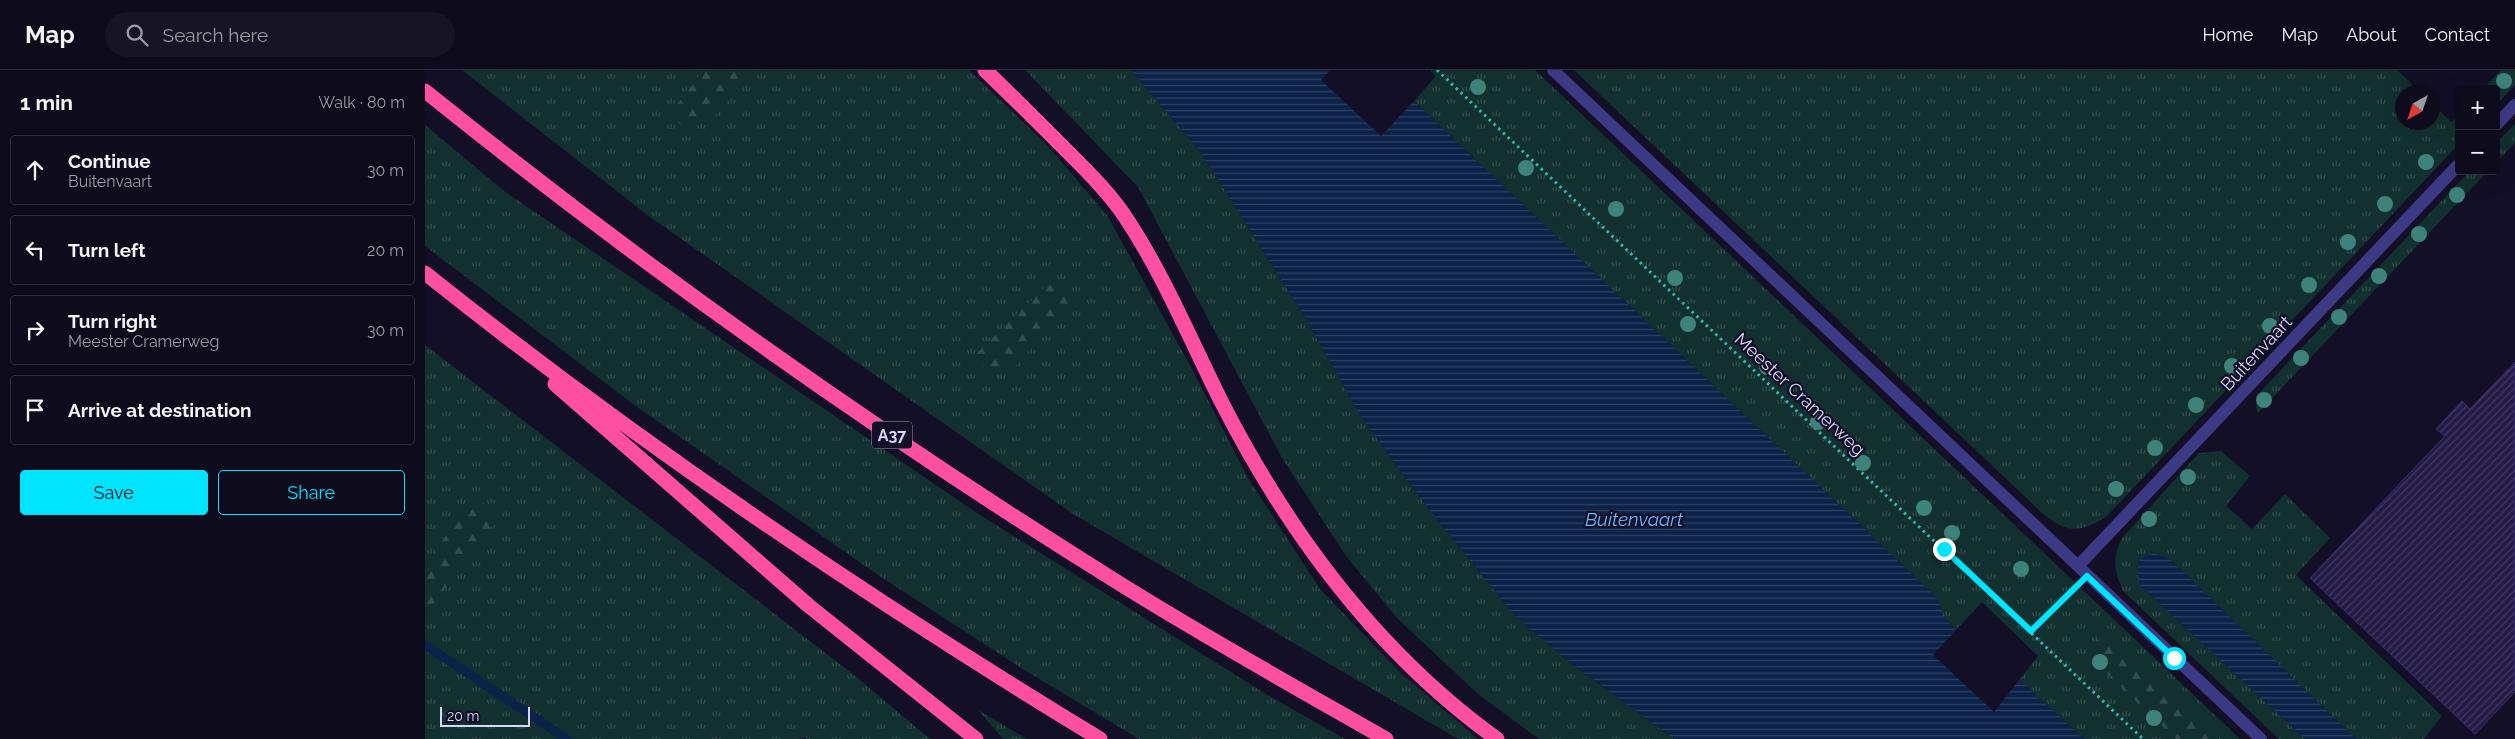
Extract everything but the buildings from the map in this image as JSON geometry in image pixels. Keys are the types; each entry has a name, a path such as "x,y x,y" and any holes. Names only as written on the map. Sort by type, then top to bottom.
{"highway":[{"path":"985,70 1098,182 1124,214 1184,322 1211,381 1259,471 1294,526 1342,591 1397,654 1452,704 1497,739"},
{"name":"A37","path":"425,91 541,183 693,296 839,400 1005,511 1116,582 1257,666 1386,739"},
{"path":"425,273 659,451 956,651 1100,739"},
{"path":"462,302 809,606 976,739"}],"street":[{"path":"1553,70 2261,739"},
{"path":"2500,121 2515,105"},
{"name":"Buitenvaart","path":"2078,566 2455,168"}],"path":[{"name":"Meester Cramerweg","path":"1437,70 2143,739"},
{"path":"2031,631 2087,576"}],"green space":[{"path":"462,70 704,70 673,109 712,118 755,70 969,70 1047,145 1107,215 1192,369 1248,478 1320,589 1401,673 1478,739 1458,739 1073,514 650,217"},
{"path":"704,70 755,70 712,118 686,130 674,119 673,109"},
{"path":"1025,70 1131,70 1202,154 1303,314 1360,415 1427,507 1515,616 1569,662 1674,739 1539,739 1478,694 1398,619 1346,556 1282,458 1138,187"},
{"path":"1430,70 1535,70 2240,739 2084,739 2019,680 2038,656 1982,602 1956,630 1943,616 1940,603 1934,595 1414,101 1436,76"},
{"path":"1574,70 2397,70 2413,85 2395,85 2395,130 2440,130 2440,111 2451,122 2455,118 2455,148 2106,517 2096,523 2072,529 2057,524 2040,511"},
{"path":"2501,70 2515,70 2515,85 2500,101 2500,85 2487,85"},
{"path":"2515,124 2515,143 2500,159 2500,139"},
{"path":"425,125 504,191 980,515 1266,694 1345,739 1139,739 1021,668 878,575 637,407 425,246"},
{"path":"2466,175 2484,175 2258,413 2256,407 2258,394"},
{"path":"1047,285 1063,286 1075,296 1014,368 993,372 972,358"},
{"path":"425,345 854,675 930,739 807,739 805,737 799,739 425,739 425,615 496,519 469,503 425,566"},
{"path":"2221,451 2250,476 2226,506 2252,529 2285,494 2330,538 2296,575 2442,716 2424,739 2356,739 2170,559 2140,585 2305,739 2279,739 2123,591 2115,564 2122,538 2199,453"},
{"path":"480,500 497,519 425,615 425,566 469,503"},
{"path":"2106,631 2219,739 2176,739 2085,653"},
{"path":"978,710 1027,739 1003,739"}],"water":[{"name":"Buitenvaart","path":"1131,70 1330,70 1321,80 1381,136 1414,101 1934,595 1940,603 1943,616 1956,630 1933,655 1994,712 2019,680 2084,739 1674,739 1569,662 1515,616 1427,507 1360,415 1303,314 1202,154"},
{"path":"2153,553 2170,559 2356,739 2305,739 2140,585 2137,572 2140,559"}],"waterway":[{"path":"425,645 567,739"}],"route":[{"path":"1944,549 2031,631 2087,576 2174,658"}]}
